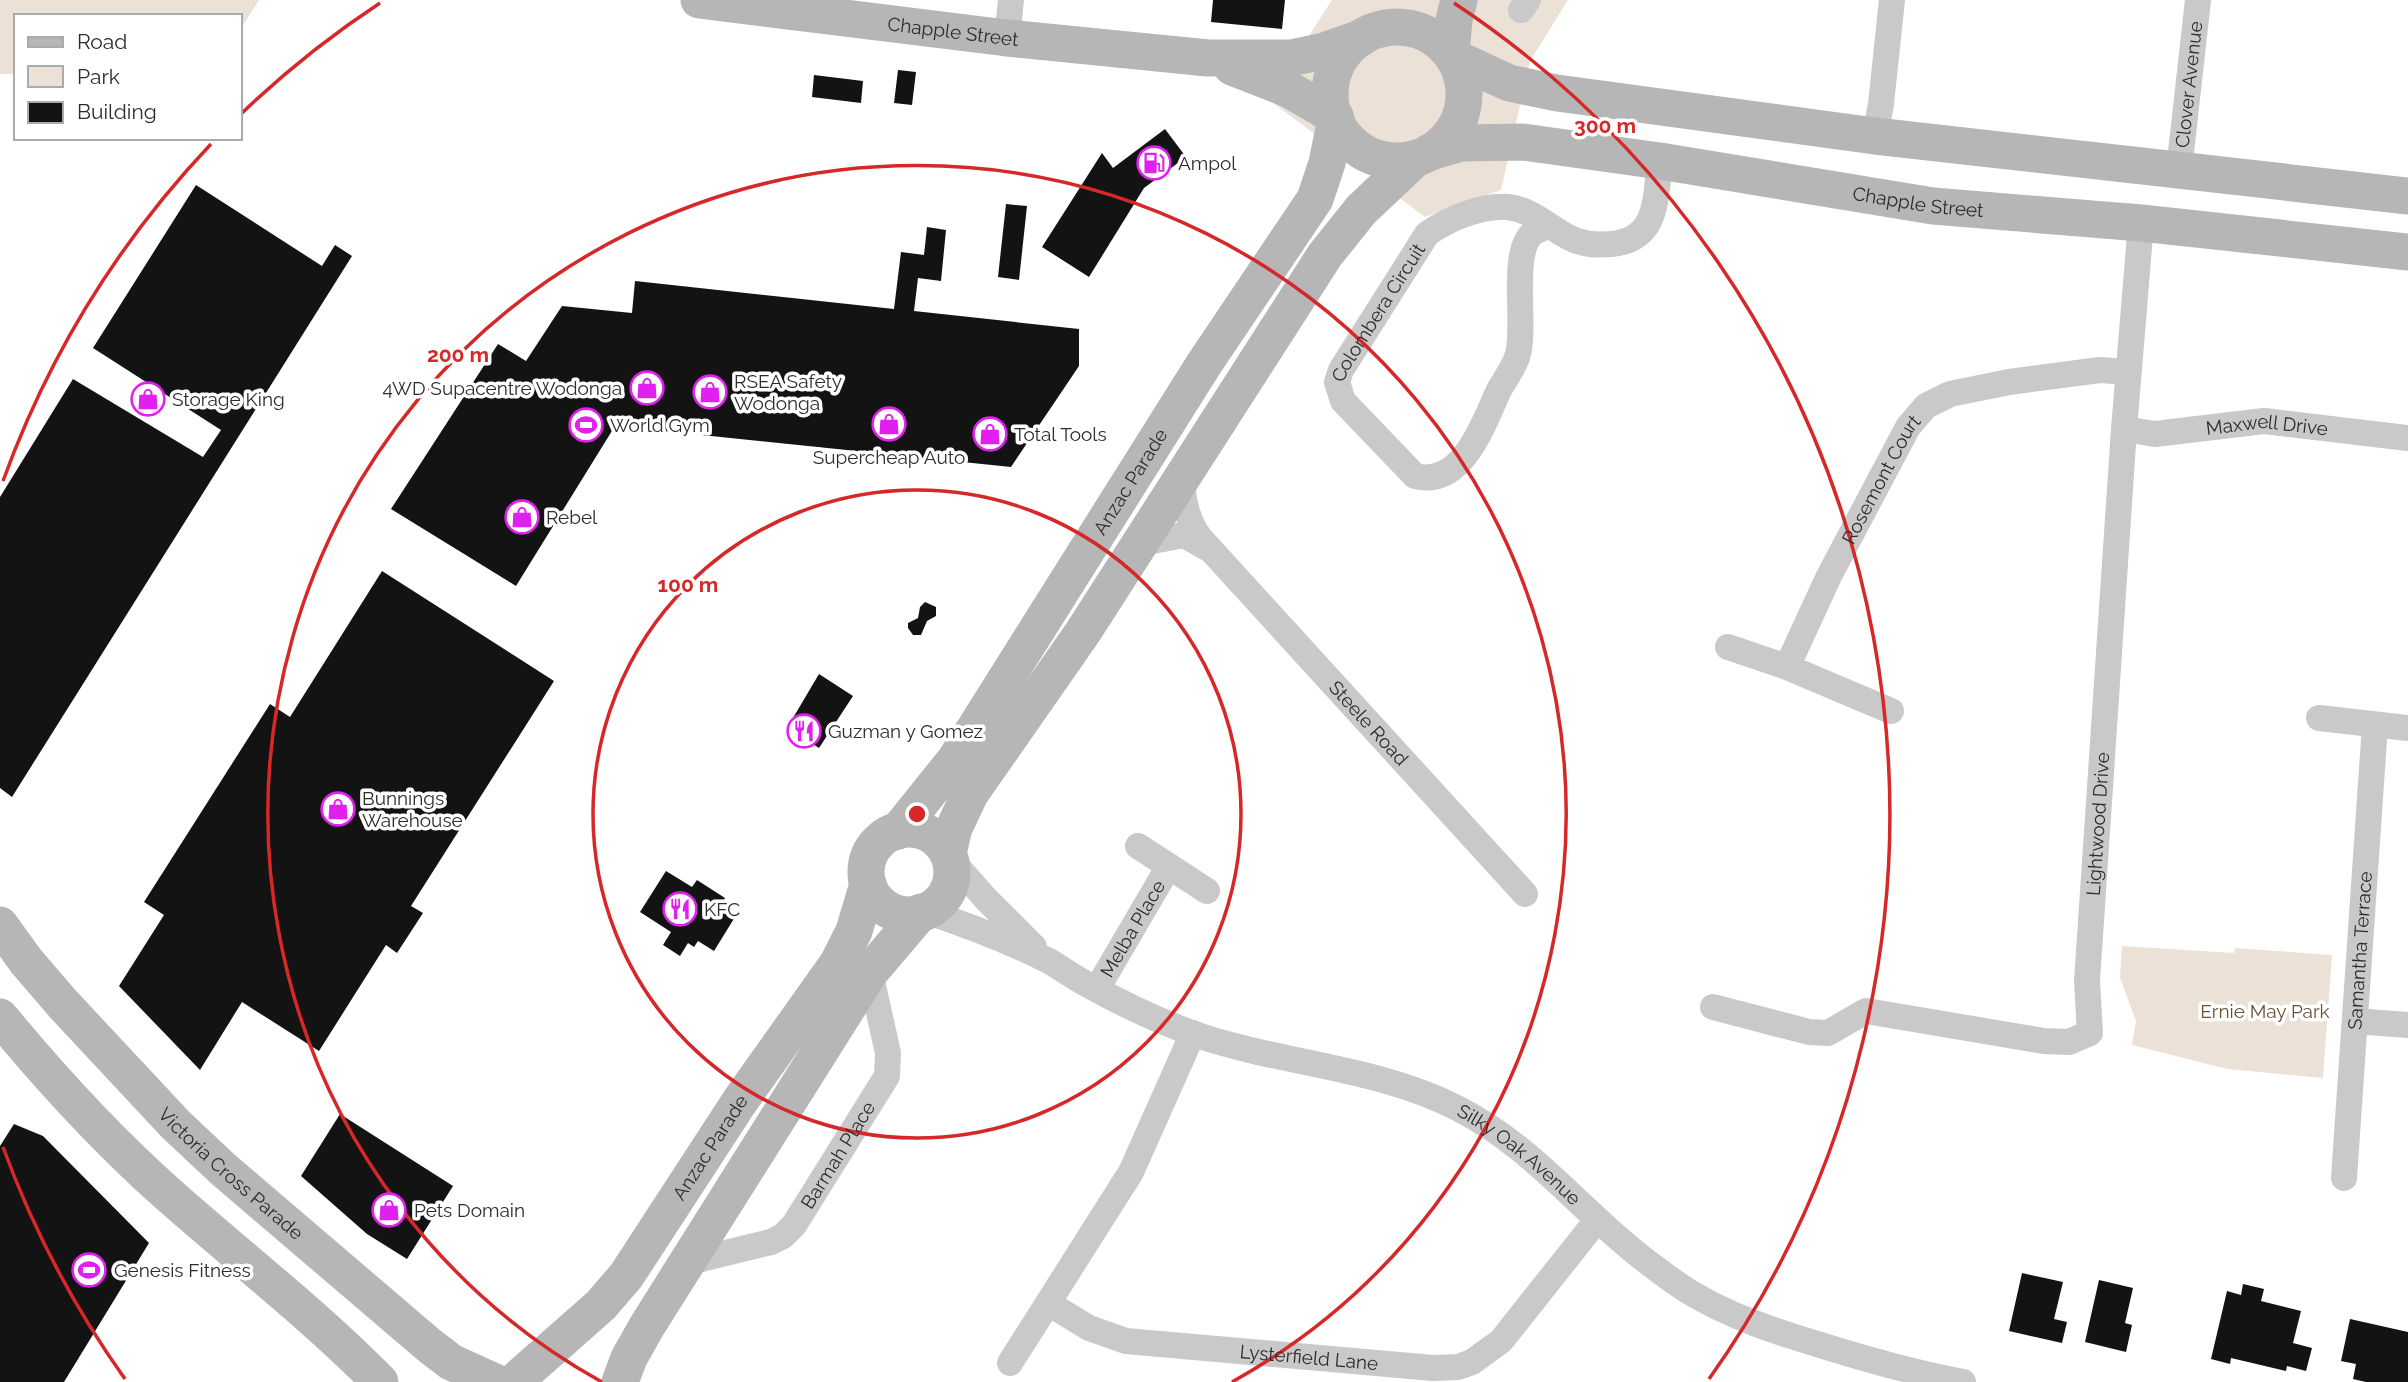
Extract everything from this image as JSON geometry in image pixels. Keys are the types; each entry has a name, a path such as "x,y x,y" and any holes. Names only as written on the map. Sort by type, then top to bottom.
{"main road":[{"name":"Chapple Street","path":"699,0 1007,38 1208,58 1291,58 1324,51 1367,35"},
{"path":"1407,0 1343,54 1333,70 1330,96 1335,117 1348,138 1372,156 1390,161 1422,155"},
{"path":"949,855 937,839 917,829 898,831 883,838 872,850 866,868 868,884 875,899 889,911 906,914 923,912 941,901 948,890 952,870 949,855 954,828 970,794 1142,543 1331,246 1361,209 1422,155 1446,140 1460,111 1462,86 1452,55 1459,0"},
{"path":"1367,35 1398,27 1418,31 1434,38 1452,55 1509,83 1557,93 1875,136 2408,196"},
{"name":"Chapple Street","path":"1208,58 1288,89 1335,117"},
{"name":"Anzac Parade","path":"898,831 955,760 1229,323 1307,213 1324,175 1335,117"},
{"name":"Chapple Street","path":"1422,155 1461,143 1506,141 1588,150 1933,206 2141,223 2408,252"},
{"name":"Anzac Parade","path":"514,1382 593,1313 626,1276 740,1101 838,963 849,941 868,884"},
{"name":"Anzac Parade","path":"620,1382 637,1343 685,1263 870,971 923,912"},
{"name":"Victoria Cross Parade","path":"0,925 62,1004 176,1125 224,1170 430,1346 462,1368 495,1382"},
{"path":"62,1004 9,1028 57,1084 166,1193 236,1252 380,1382"},
{"path":"224,1170 236,1213 236,1252"},
{"path":"268,1207 267,1236 270,1255 289,1299"}],"street":[{"path":"1007,38 1011,0"},
{"path":"1875,136 1892,0"},
{"name":"Clover Avenue","path":"2179,170 2198,0"},
{"name":"Colombera Circuit","path":"1548,226 1531,234 1526,245 1520,264 1522,330 1518,356 1472,447 1443,474 1424,478 1415,476 1343,401 1337,382 1341,370 1427,234 1442,223 1494,208 1527,211 1548,226 1585,244 1622,243 1637,237 1647,226 1655,201 1660,161"},
{"name":"Lightwood Drive","path":"1713,1007 1809,1032 1828,1033 1866,1011 2044,1041 2068,1042 2090,1033 2087,981 2128,372 2141,223"},
{"name":"Rosemont Court","path":"1787,667 1829,576 1908,427 1926,406 1950,394 1977,387 2100,370 2128,372"},
{"name":"Maxwell Drive","path":"2124,429 2155,434 2264,421 2408,438"},
{"name":"Steele Road","path":"1182,479 1191,523 1211,551 1525,894"},
{"name":"Steele Road","path":"1142,543 1184,535 1200,542 1211,551"},
{"path":"1727,647 1787,667 1891,711"},
{"path":"2319,719 2408,728"},
{"name":"Samantha Terrace","path":"2344,1178 2375,725"},
{"name":"Melba Place","path":"1138,846 1207,891"},
{"name":"Silky Oak Avenue","path":"949,855 986,899 1051,963"},
{"name":"Melba Place","path":"1097,989 1169,866"},
{"name":"Silky Oak Avenue","path":"923,912 992,935 1097,989 1192,1033 1381,1079 1454,1107 1496,1130 1536,1160 1597,1220 1644,1260 1692,1294 1730,1314 1771,1330 1839,1351 1963,1382"},
{"name":"Barmah Place","path":"685,1263 771,1242 783,1236 794,1225 887,1076 888,1053 870,971"},
{"path":"2355,1021 2408,1025"},
{"path":"1010,1363 1131,1172 1192,1033"},
{"name":"Lysterfield Lane","path":"1048,1303 1089,1328 1126,1341 1433,1368 1458,1367 1472,1362 1500,1341 1597,1220"}],"green space":[{"path":"0,0 259,0 242,27 242,14 14,14 14,74 0,74"},
{"path":"1332,0 1568,0 1530,61 1501,190 1425,217 1268,99"},
{"name":"Ernie May Park","path":"2122,946 2234,953 2235,948 2332,955 2323,1078 2227,1069 2132,1045 2136,1021 2120,978"}],"building":[{"path":"1213,0 1285,0 1282,29 1211,22"},
{"path":"898,70 916,72 912,105 894,103"},
{"path":"814,75 863,81 861,103 812,97"},
{"path":"1165,129 1186,157 1144,188 1089,277 1042,247 1102,153 1113,168"},
{"path":"196,185 322,266 335,245 352,256 12,797 0,788 0,497 73,379 203,457 221,430 93,348"},
{"path":"1006,204 1027,206 1019,280 998,277"},
{"path":"927,227 946,230 941,281 918,278 914,311 1079,329 1079,366 1011,467 615,426 516,586 391,509 498,344 526,361 562,306 632,313 635,281 894,309 901,252 924,255"},
{"name":"Bunnings Warehouse","path":"382,571 554,681 411,906 423,913 397,953 386,945 319,1051 242,1002 200,1070 119,986 164,915 144,902 270,704 290,717"},
{"path":"925,602 936,607 936,616 927,621 921,635 913,635 908,623 918,618 920,607"},
{"path":"819,674 853,696 819,748 787,728"},
{"name":"KFC","path":"666,871 692,887 697,880 725,898 720,907 735,917 714,951 698,941 694,947 688,943 680,956 663,945 671,932 640,912"},
{"name":"Pets Domain","path":"340,1114 453,1186 407,1259 367,1234 301,1176"},
{"path":"14,1124 43,1136 149,1243 64,1382 0,1382 0,1146"},
{"path":"2022,1273 2063,1282 2054,1319 2067,1322 2062,1343 2009,1331"},
{"path":"2099,1280 2133,1288 2125,1323 2132,1325 2126,1352 2085,1342"},
{"path":"2243,1284 2264,1289 2261,1301 2301,1311 2293,1343 2312,1348 2306,1371 2287,1366 2286,1371 2231,1358 2230,1364 2211,1359 2227,1291 2241,1295"},
{"path":"2350,1319 2408,1332 2408,1382 2366,1382 2353,1379 2356,1364 2341,1361"}],"place":[{"name":"Ampol","path":"1154,163"},
{"name":"4WD Supacentre Wodonga","path":"647,388"},
{"name":"RSEA Safety Wodonga","path":"710,392"},
{"name":"Storage King","path":"148,399"},
{"name":"Supercheap Auto","path":"889,424"},
{"name":"World Gym","path":"586,425"},
{"name":"Total Tools","path":"990,434"},
{"name":"Rebel","path":"522,517"},
{"name":"Guzman y Gomez","path":"804,731"},
{"name":"Bunnings Warehouse","path":"338,809"},
{"name":"KFC","path":"680,909"},
{"name":"Pets Domain","path":"389,1210"},
{"name":"Genesis Fitness","path":"89,1270"}]}
